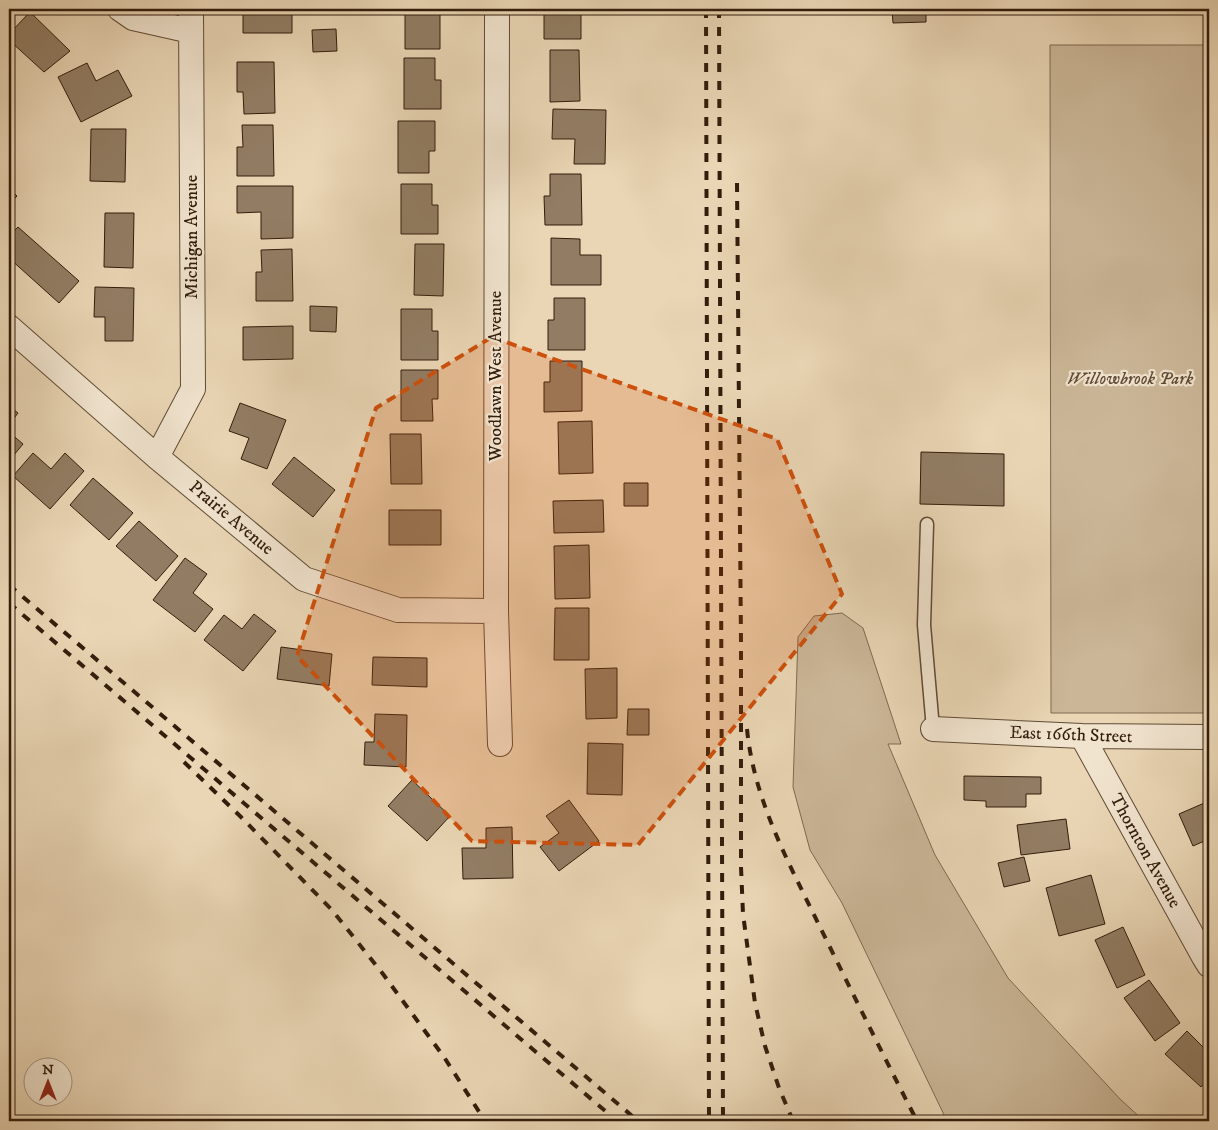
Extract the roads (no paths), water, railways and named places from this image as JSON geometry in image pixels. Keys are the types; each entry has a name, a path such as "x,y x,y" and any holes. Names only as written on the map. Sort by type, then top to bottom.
{"street":[{"path":"120,9 133,18 191,20"},
{"name":"Woodlawn West Avenue","path":"497,9 496,611 500,744"},
{"name":"Michigan Avenue","path":"157,457 193,389 191,20"},
{"name":"Prairie Avenue","path":"9,327 157,457 304,579 398,610 496,611"},
{"name":"East 166th Street","path":"933,729 1082,736 1209,737"},
{"name":"Thornton Avenue","path":"1082,736 1209,965"}],"lane":[{"path":"927,524 924,625 933,729"}],"railway":[{"path":"706,9 709,1121"},
{"path":"719,9 723,1121"},
{"path":"737,183 741,867 743,914 755,1003 765,1046 779,1088 793,1121"},
{"path":"9,585 638,1121"},
{"path":"9,603 617,1121"},
{"path":"747,729 757,781 774,831 917,1121"},
{"path":"184,762 332,910 383,974 444,1057 485,1121"}],"park label":[{"name":"Willowbrook Park","path":"1130,379"}]}
